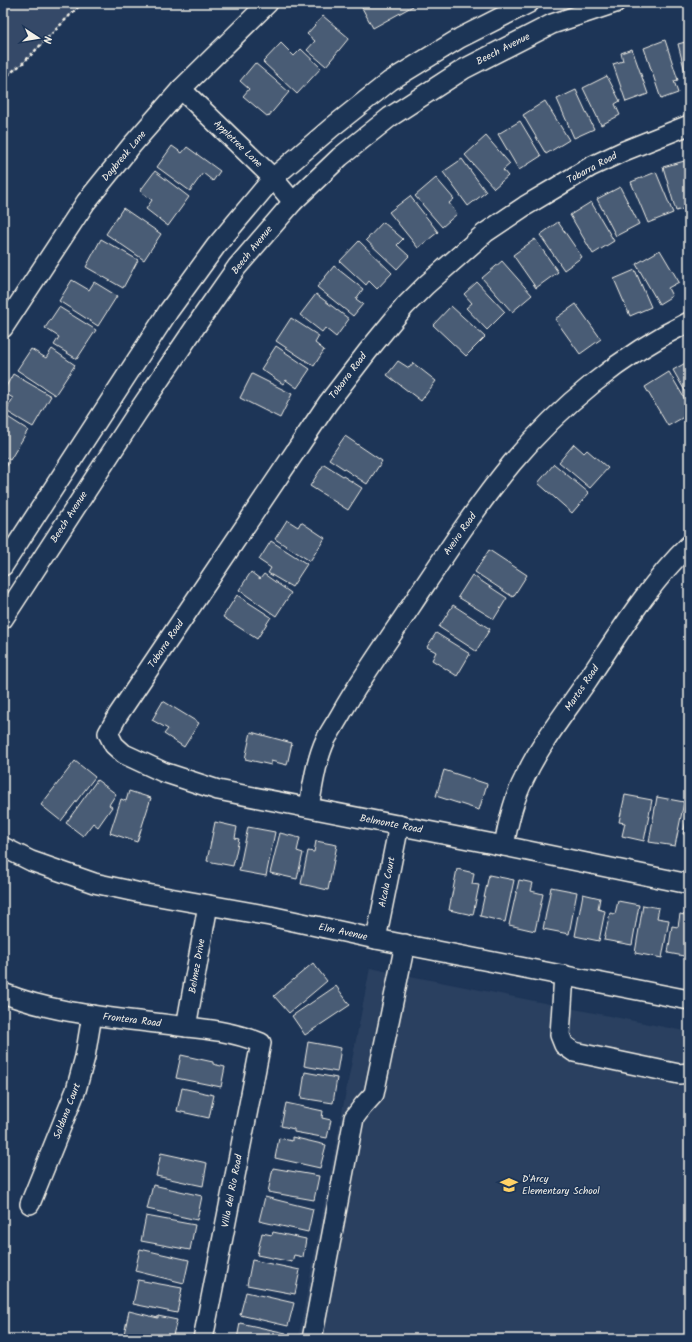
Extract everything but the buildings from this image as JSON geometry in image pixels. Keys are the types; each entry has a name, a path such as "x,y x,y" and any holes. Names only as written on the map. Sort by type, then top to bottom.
{"street":[{"name":"Daybreak Lane","path":"3,328 86,202 132,144 181,89 268,3"},
{"path":"3,566 168,312 216,246 273,178 331,128 390,81 460,38 529,3"},
{"name":"Beech Avenue","path":"3,619 137,413 208,308 237,267 293,202 340,158 390,117 464,69 552,24 615,3"},
{"name":"Appletree Lane","path":"181,89 273,178 293,202"},
{"name":"Tobarra Road","path":"108,733 118,715 314,423 349,374 405,306 426,285 485,234 525,206 590,167 624,151 689,125"},
{"name":"Aveiro Road","path":"309,807 317,769 326,740 353,694 436,569 511,464 540,431 614,366 689,322"},
{"name":"Martos Road","path":"504,846 508,824 517,794 532,762 648,592 689,545"},
{"name":"Belmonte Road","path":"108,733 114,745 124,754 163,772 218,790 689,884"},
{"name":"Alcala Court","path":"376,939 398,825"},
{"name":"Elm Avenue","path":"3,847 31,861 94,883 270,916 376,939 689,1000"},
{"name":"Belmez Drive","path":"186,1026 208,905"},
{"path":"312,1339 354,1118 374,1094 405,944"},
{"path":"564,975 560,1034 564,1045 574,1052 679,1074 689,1073"},
{"name":"Frontera Road","path":"3,993 20,1000 92,1015 231,1032 261,1043"},
{"name":"Saldana Court","path":"30,1204 76,1090 92,1015"},
{"name":"Villa del Rio Road","path":"203,1339 261,1043"}],"path":[{"path":"3,76 4,78 23,62 82,3"}],"shaded area":[{"path":"3,3 82,3 23,63 4,78"},
{"name":"D'Arcy Elementary School","path":"370,968 689,1032 689,1339 298,1339"}],"place":[{"name":"D'Arcy Elementary School","path":"509,1185"}]}
